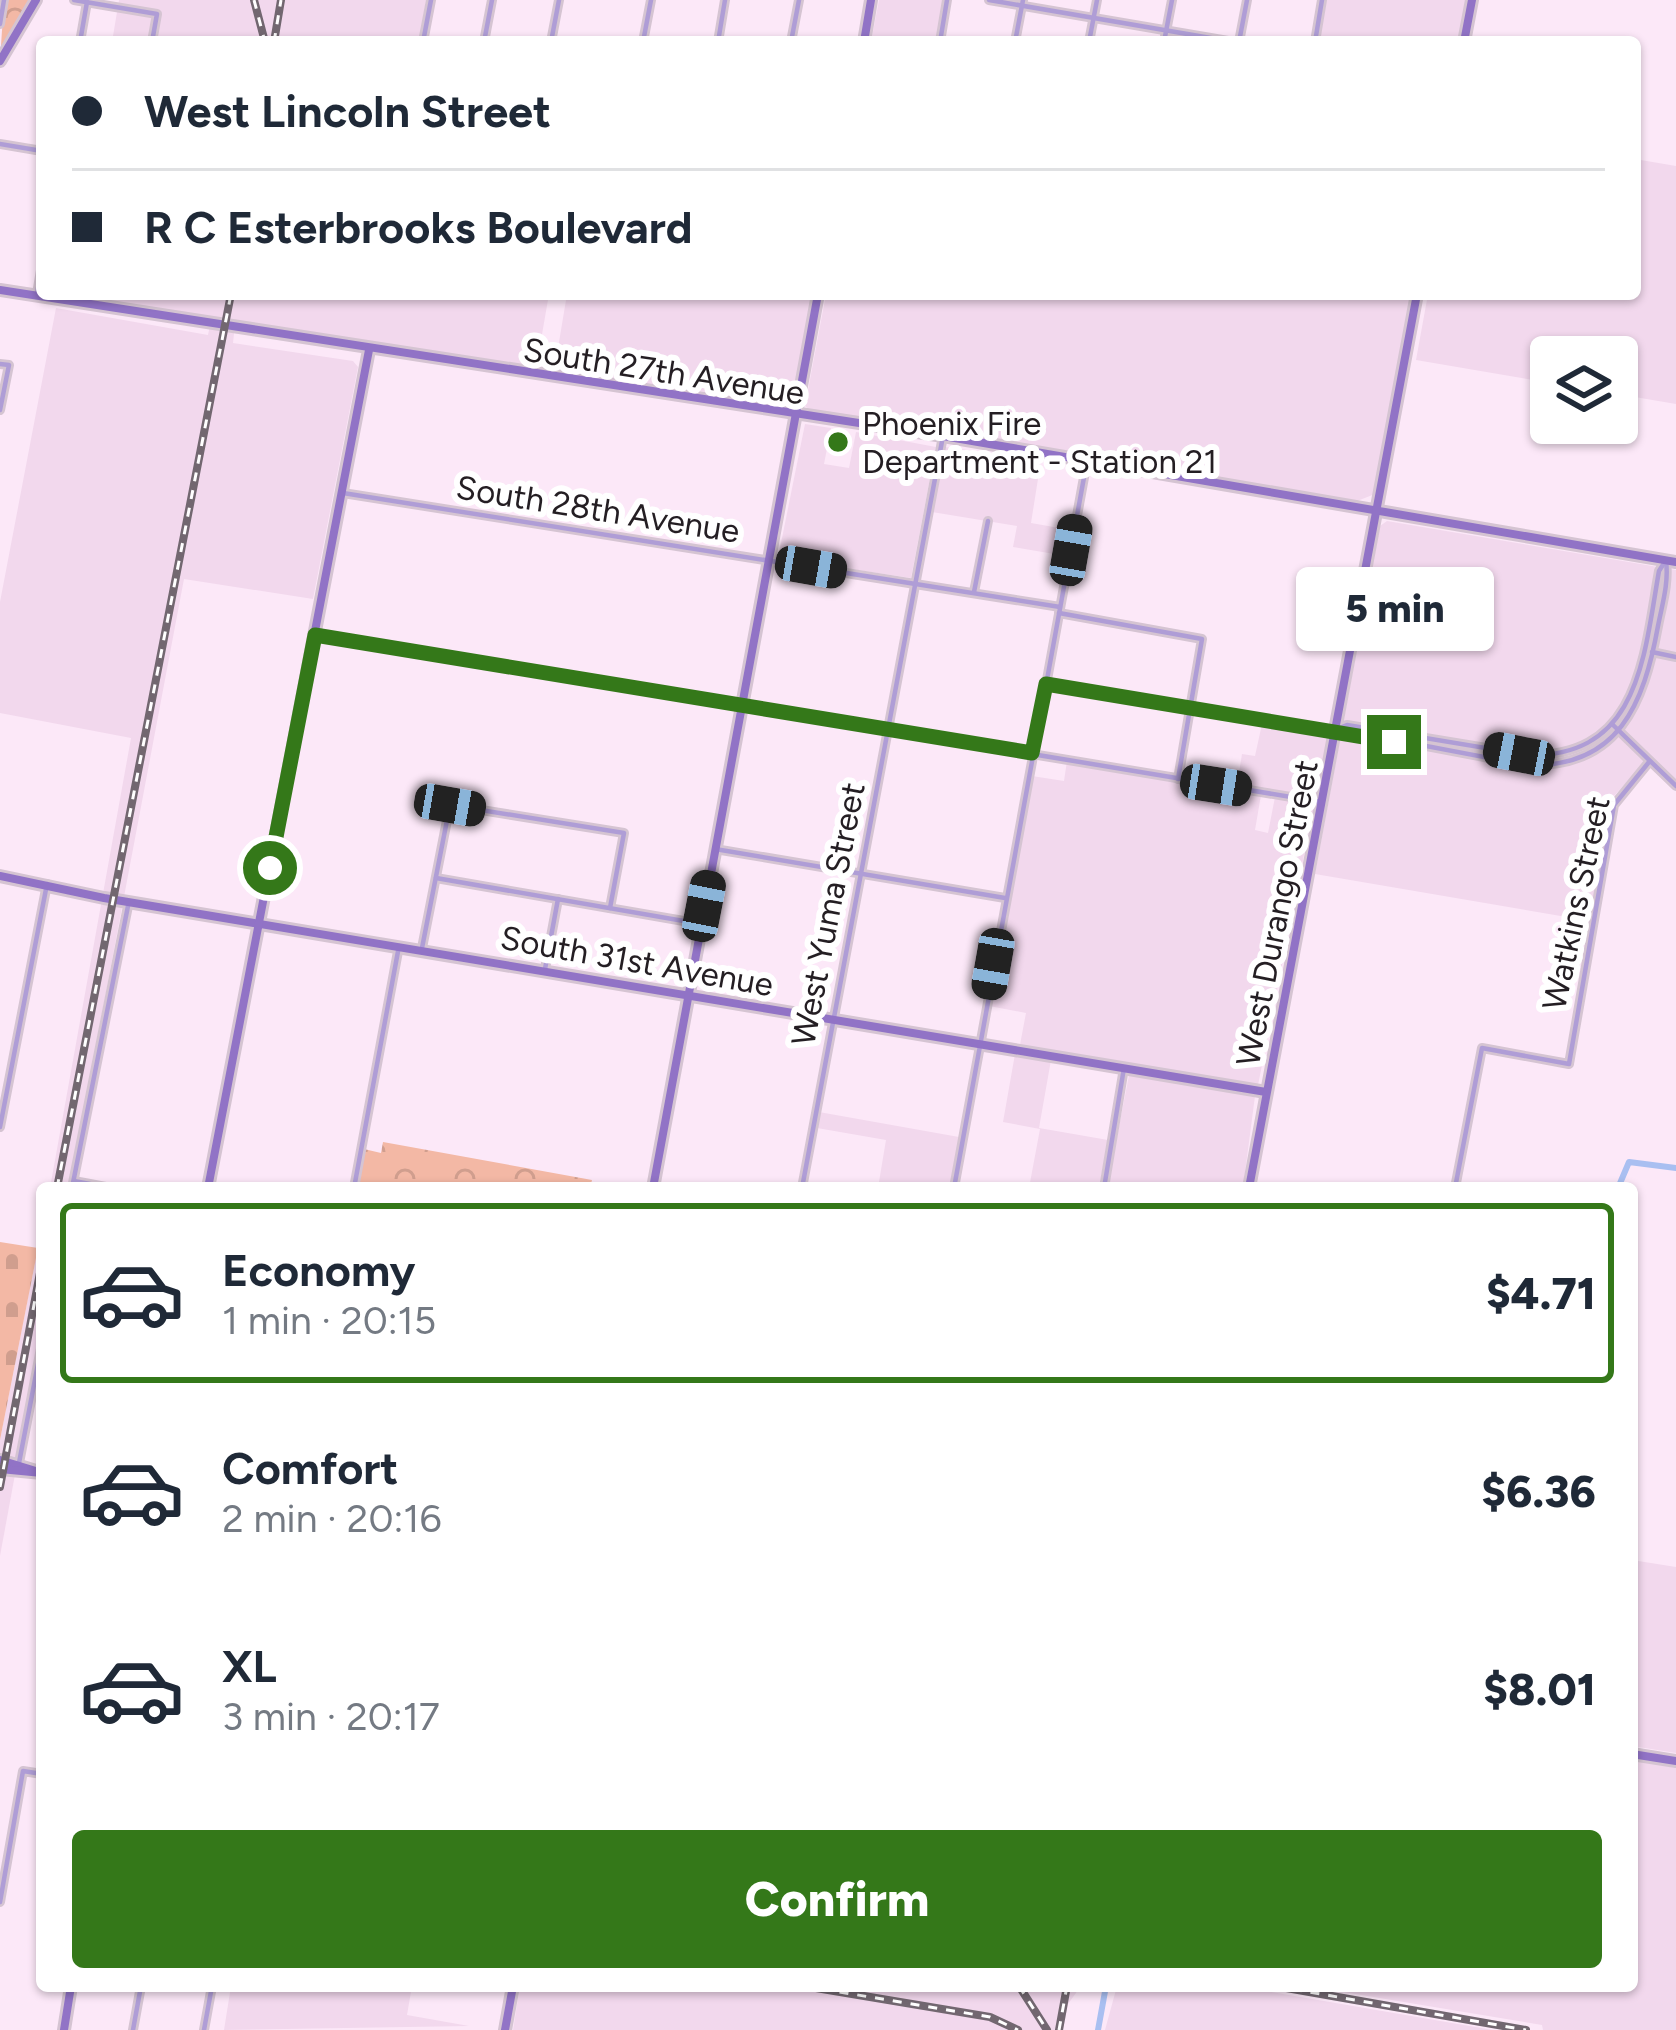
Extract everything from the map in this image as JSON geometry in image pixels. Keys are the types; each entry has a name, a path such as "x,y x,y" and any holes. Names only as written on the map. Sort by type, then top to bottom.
{"street":[{"path":"0,24 4,0"},
{"path":"0,61 36,0"},
{"path":"74,0 124,4 157,14 153,36"},
{"path":"424,36 430,0"},
{"path":"485,36 491,0"},
{"path":"552,36 559,0"},
{"path":"645,36 651,0"},
{"path":"719,36 725,0"},
{"path":"792,36 799,0"},
{"path":"865,36 872,0"},
{"path":"941,36 947,0"},
{"path":"989,0 1202,36"},
{"path":"1090,36 1096,0"},
{"path":"1165,36 1172,0"},
{"path":"1238,36 1247,0"},
{"path":"1316,36 1322,0"},
{"path":"1465,36 1472,0"},
{"path":"81,36 87,2"},
{"path":"1016,36 1022,3"},
{"path":"0,144 36,150"},
{"name":"South 27th Avenue","path":"0,290 36,296"},
{"name":"South 27th Avenue","path":"60,300 943,436 1671,561"},
{"path":"106,308 107,300"},
{"path":"654,1182 817,300"},
{"name":"West Durango Street","path":"1250,1182 1416,300"},
{"path":"209,1182 369,350"},
{"path":"0,364 9,365 0,410"},
{"name":"West Yuma Street","path":"803,1182 943,436"},
{"path":"955,1182 1087,461"},
{"name":"South 28th Avenue","path":"343,493 974,593 1202,639 1191,709"},
{"path":"974,593 988,521"},
{"path":"1046,684 1542,765 1587,754 1619,731 1639,704 1671,561"},
{"path":"1337,731 1347,724 1545,755 1577,748 1612,724 1635,690 1659,572 1671,561"},
{"path":"315,635 1323,802"},
{"path":"1645,650 1676,657"},
{"path":"1178,778 1191,709"},
{"path":"1612,724 1676,786"},
{"name":"Watkins Street","path":"1456,1182 1482,1048 1569,1064 1614,805 1649,762"},
{"path":"422,948 450,805 625,833 610,908"},
{"path":"715,849 1006,898"},
{"name":"South 31st Avenue","path":"0,876 1266,1092"},
{"path":"436,878 701,924"},
{"path":"0,1126 47,884"},
{"path":"545,969 558,899"},
{"path":"73,1182 129,901"},
{"path":"355,1182 399,946"},
{"path":"1104,1182 1124,1068"},
{"path":"19,1463 36,1374"},
{"path":"0,1464 19,1463 36,1470"},
{"path":"0,1464 36,1471"},
{"path":"1638,1755 1676,1761"},
{"path":"0,1902 23,1771 36,1773"},
{"path":"64,2030 70,1992"},
{"path":"133,2030 140,1992"},
{"path":"204,2030 211,1992"},
{"path":"506,2030 512,1992"}],"shaded area":[{"path":"119,0 426,0 420,36 113,36"},
{"path":"879,0 944,0 937,36 872,36"},
{"path":"1326,0 1466,0 1459,36 1319,36"},
{"path":"1641,160 1676,166 1676,404 1638,398 1638,336 1530,336 1530,379 1416,360 1427,300 1641,300"},
{"path":"103,300 548,300 536,369 235,324 233,343 353,361 358,367 313,599 184,579 70,1182 51,1182 131,738 0,713 0,602 56,308 208,335 211,320"},
{"path":"566,300 812,300 791,403 554,372"},
{"path":"825,300 1411,300 1375,494 1352,503 805,406"},
{"path":"805,424 831,428 824,464 849,468 856,432 936,447 911,578 778,558"},
{"path":"945,447 1041,460 1031,523 1071,530 1066,556 1013,547 1017,526 932,512"},
{"path":"1387,521 1676,570 1676,780 1650,756 1614,796 1590,921 1315,874 1380,526"},
{"path":"1262,724 1328,736 1317,798 1237,785 1242,754 1255,756"},
{"path":"1067,761 1261,795 1255,830 1268,833 1275,797 1314,805 1258,1085 1019,1050 1026,1013 989,1006 1032,776 1064,781"},
{"path":"1015,1054 1051,1060 1039,1128 1108,1140 1100,1182 1030,1182 1040,1129 1003,1122"},
{"path":"1129,1075 1255,1096 1244,1182 1108,1182"},
{"path":"819,1112 959,1137 951,1182 879,1182 886,1140 817,1128"},
{"path":"36,1257 36,1361 0,1556 0,1440"},
{"path":"1638,1561 1676,1567 1676,1753 1638,1747"},
{"path":"1638,1761 1676,1768 1676,2030 1543,2030 1542,2025 1343,1992 1638,1992"},
{"path":"230,1992 411,1992 407,2015 469,2026 224,2030"},
{"path":"519,1992 1077,1992 1068,2004 1063,2030 513,2030"},
{"path":"1115,1992 1272,1992 1493,2030 1105,2030"}],"green space":[{"path":"4,0 36,0 0,61"},
{"path":"383,1142 592,1180 358,1182 364,1149 381,1153"},
{"path":"0,1242 36,1248 36,1258 0,1440"}],"waterway":[{"path":"1621,1182 1629,1162 1676,1168"},
{"path":"1098,2030 1105,1992"}],"railway":[{"path":"254,0 263,36"},
{"path":"275,36 281,0"},
{"path":"58,1182 230,300"},
{"path":"0,1487 36,1294"},
{"path":"840,1992 990,2017 1018,2030"},
{"path":"1023,1992 1047,2030"},
{"path":"1059,2030 1066,1992"},
{"path":"1309,1992 1526,2030"}],"place":[{"name":"Phoenix Fire Department - Station 21","path":"838,442"}],"route":[{"path":"270,868 315,635 1032,753 1046,684 1394,742"}]}
